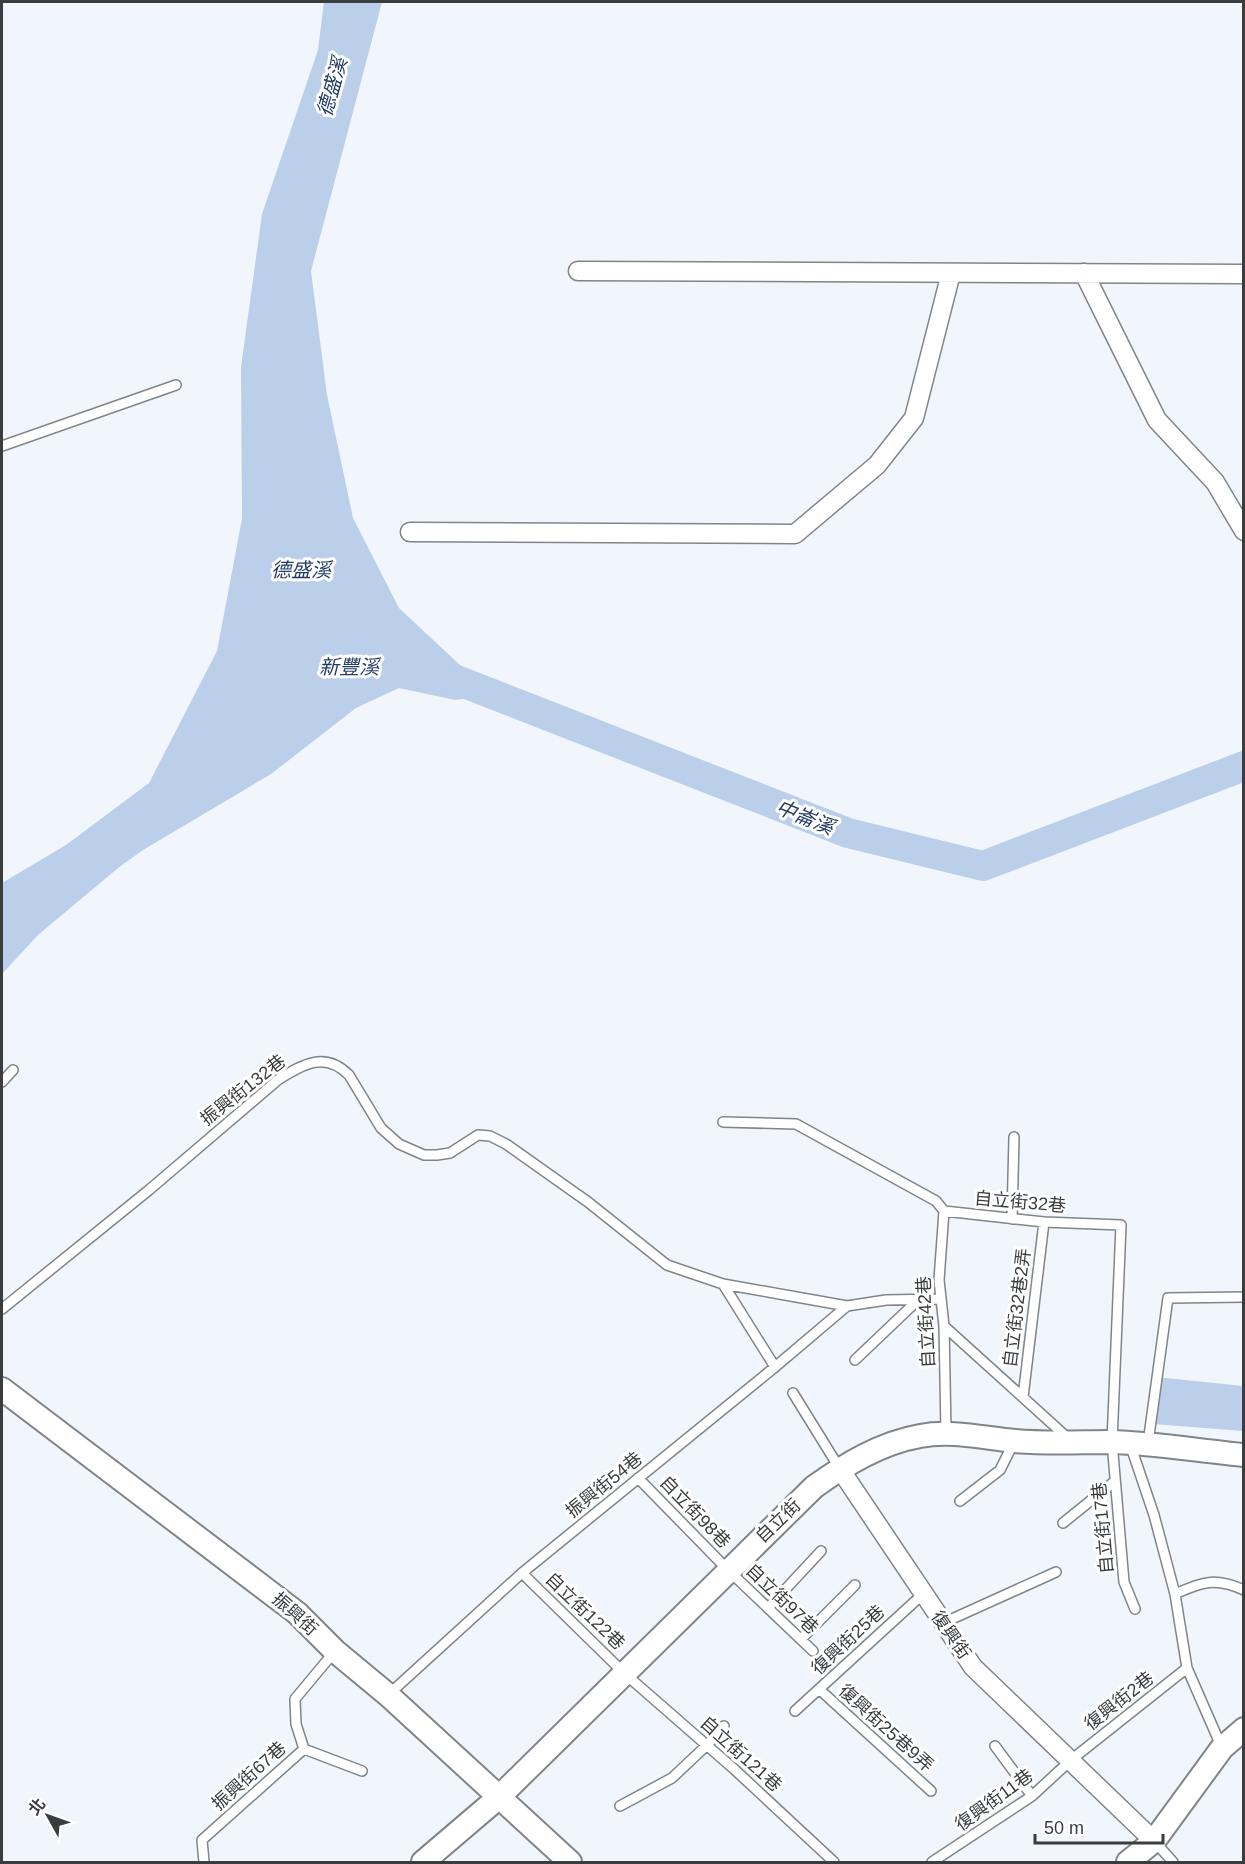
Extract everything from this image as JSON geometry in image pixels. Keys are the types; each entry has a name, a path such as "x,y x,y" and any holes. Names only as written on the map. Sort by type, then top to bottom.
{"street":[{"path":"578,271 1244,274"},
{"path":"410,532 795,534 877,465 915,418 951,273"},
{"path":"1084,273 1157,420 1215,482 1244,531"},
{"name":"振興街","path":"2,1389 297,1613 335,1651 388,1695 570,1863"},
{"name":"自立街","path":"423,1863 498,1798 814,1487 840,1469 884,1446 919,1436 946,1432 1015,1441 1130,1444 1244,1455"},
{"name":"復興街","path":"840,1469 974,1667 1154,1841"},
{"path":"1128,1863 1154,1841 1222,1748 1244,1729"}],"lane":[{"path":"2,446 176,385"},
{"name":"振興街132巷","path":"2,1309 149,1190 279,1079 303,1065 326,1061 342,1068 349,1075 381,1128 399,1144 424,1155 436,1155 450,1153 478,1135 490,1136 506,1144 588,1202 667,1266 723,1284"},
{"path":"2,1082 13,1070"},
{"path":"723,1122 796,1124 936,1201 944,1211"},
{"path":"1012,1219 1014,1137"},
{"name":"自立街32巷","path":"944,1211 1044,1222 1121,1225 1130,1444"},
{"name":"自立街42巷","path":"944,1211 939,1280 944,1326 946,1432"},
{"name":"自立街32巷2弄","path":"1023,1397 1044,1222"},
{"path":"723,1284 847,1306 886,1300 940,1299"},
{"path":"723,1284 775,1367"},
{"path":"1222,1748 1187,1668 1175,1594 1154,1515 1130,1444 1168,1299 1244,1297"},
{"path":"855,1360 918,1300"},
{"name":"振興街54巷","path":"388,1695 522,1573 847,1306"},
{"path":"944,1326 1074,1443"},
{"name":"復興街","path":"793,1393 840,1469"},
{"path":"960,1501 1000,1470 1015,1441"},
{"name":"自立街17巷","path":"1130,1444 1115,1481 1124,1582 1135,1609"},
{"name":"自立街98巷","path":"638,1478 728,1570"},
{"path":"1063,1523 1115,1481"},
{"path":"768,1608 821,1551"},
{"name":"自立街97巷","path":"728,1570 813,1651"},
{"path":"943,1623 1056,1572"},
{"name":"自立街122巷","path":"522,1573 624,1673"},
{"path":"1175,1594 1203,1582 1227,1582 1244,1590"},
{"path":"801,1640 855,1585"},
{"name":"復興街25巷","path":"795,1711 923,1594"},
{"name":"振興街67巷","path":"204,1863 202,1840 304,1749 296,1724 295,1699 335,1651"},
{"name":"復興街2巷","path":"1071,1760 1187,1668"},
{"name":"自立街121巷","path":"624,1673 707,1745 834,1863"},
{"name":"復興街25巷9弄","path":"819,1689 931,1791"},
{"path":"620,1806 672,1778 724,1726"},
{"path":"995,1746 1032,1796"},
{"path":"304,1749 362,1771"},
{"name":"復興街11巷","path":"932,1863 1032,1796 1071,1760"},
{"path":"1154,1841 1173,1863"}],"water":[{"name":"德盛溪","path":"324,2 382,2 311,271 327,395 353,518 399,608 492,695 455,700 399,688 356,708 271,774 143,850 118,868 38,935 2,974 2,883 66,845 149,783 217,651 242,519 241,367 262,214 318,50"},
{"path":"1156,1377 1243,1386 1243,1431 1153,1424"}],"waterway":[{"name":"中崙溪","path":"454,679 848,833 983,866 1244,766"}],"water label":[{"name":"新豐溪","path":"349,667"}]}
